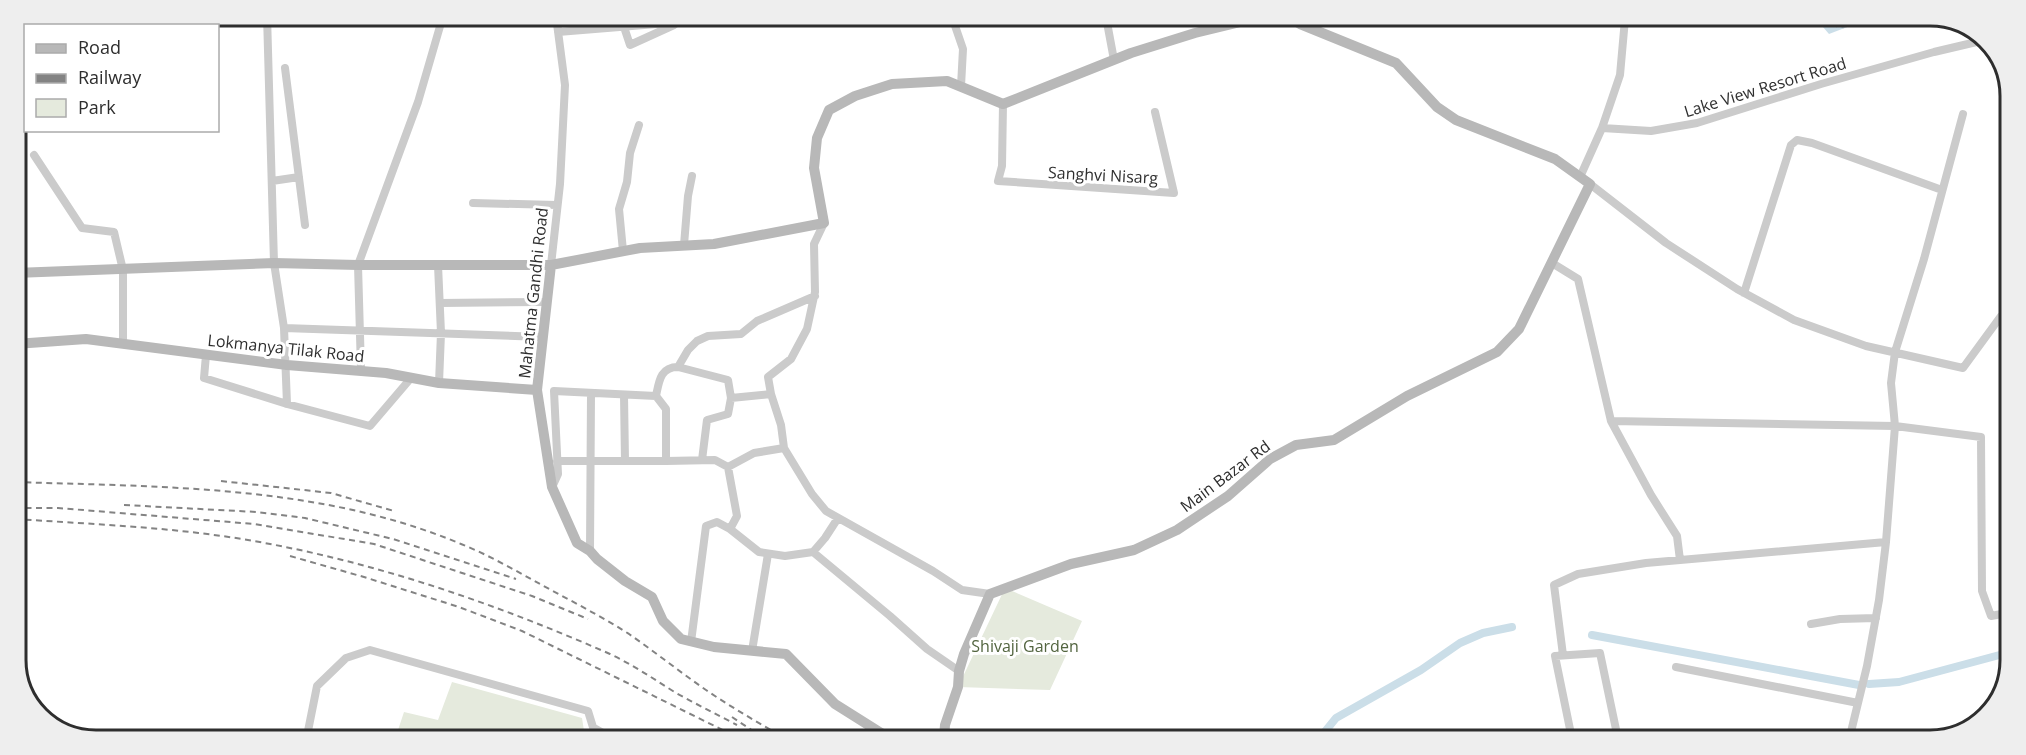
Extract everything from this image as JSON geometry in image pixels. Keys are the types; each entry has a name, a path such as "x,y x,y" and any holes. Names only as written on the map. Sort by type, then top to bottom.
{"main road":[{"path":"26,273 274,263 551,265 640,248 714,243 824,223 814,168 817,138 829,110 855,96 892,84 947,81 1003,104 1114,60 1195,33 1224,26"},
{"path":"1305,26 1396,63 1437,107 1456,120 1555,159 1590,183"},
{"name":"Main Bazar Rd","path":"990,594 1071,564 1134,550 1177,530 1228,496 1270,459 1296,445 1334,440 1407,396 1497,352 1519,329 1590,183"},
{"name":"Mahatma Gandhi Road","path":"551,265 537,390 552,487 577,543 625,581 652,597 663,621 681,639 714,647 786,654 836,704 877,730"},
{"name":"Lokmanya Tilak Road","path":"26,343 86,339 287,366 361,370 439,383 537,390"},
{"path":"945,730 958,687 959,670 964,654 990,594"}],"street":[{"path":"267,26 274,263 284,328 287,404"},
{"path":"361,370 358,265 418,102 440,26"},
{"name":"Mahatma Gandhi Road","path":"551,265 566,85 557,26"},
{"path":"558,32 636,26"},
{"path":"624,27 630,45 672,26"},
{"path":"955,26 963,49 961,86"},
{"path":"1108,26 1114,60"},
{"path":"1580,177 1602,128 1620,75 1624,26"},
{"name":"Lake View Resort Road","path":"1602,128 1651,131 1697,123 1821,84 1976,42"},
{"path":"285,68 305,225"},
{"name":"Sanghvi Nisarg","path":"1003,104 1002,166 998,181 1174,194 1155,112"},
{"path":"1852,730 1876,618 1887,542 1895,426 1891,383 1895,352 1924,259 1963,114"},
{"path":"623,251 619,209 627,182 630,153 639,125"},
{"path":"1744,293 1791,145 1797,140 1812,143 1942,190"},
{"path":"34,155 82,228 114,232 123,270 123,343"},
{"path":"684,245 692,176"},
{"path":"272,180 299,177"},
{"path":"1590,183 1666,243 1744,293 1794,320 1866,346 1963,368 2000,317"},
{"path":"473,203 557,205"},
{"path":"824,223 814,244 814,296 807,329 791,359 768,377 781,424 784,448 825,511 933,571 962,590 990,594"},
{"path":"1552,263 1578,279 1611,421 1651,495 1677,536 1680,560"},
{"path":"438,265 441,333 439,383"},
{"path":"678,367 688,350 697,341 708,336 741,334 757,321 814,296"},
{"path":"440,303 547,302"},
{"path":"284,328 543,337"},
{"path":"206,355 204,378 287,404 370,426 411,378"},
{"path":"666,461 666,409 656,396 661,374 670,367 728,380 731,398 728,414 707,420 702,460"},
{"name":"Lokmanya Tilak Road","path":"537,390 656,396"},
{"path":"552,487 558,474 554,391"},
{"path":"590,551 591,393"},
{"path":"731,398 771,394"},
{"path":"624,395 625,460"},
{"path":"1611,421 1895,426 1981,437 1982,591 1991,616 2000,614"},
{"path":"729,467 754,453 784,448"},
{"path":"557,461 715,460 729,467"},
{"path":"729,467 737,516 730,529"},
{"path":"691,642 706,526 717,522 730,529 759,552 784,556 813,552 838,518"},
{"path":"1563,655 1554,585 1578,574 1646,563 1887,542"},
{"path":"813,552 927,649 959,670"},
{"path":"752,651 768,554"},
{"path":"1810,624 1876,618"},
{"path":"309,730 317,686 346,658 370,650 588,711 594,730"},
{"path":"1570,730 1555,656 1600,653 1616,730"},
{"path":"1676,667 1858,704"}],"green space":[{"name":"Shivaji Garden","path":"1005,588 1082,621 1050,690 958,687"},
{"path":"452,682 582,718 584,730 398,730 404,712 438,720"}],"water":[{"path":"1822,26 1850,26 1829,34"}],"waterway":[{"path":"1326,730 1336,718 1421,670 1460,643 1483,633 1512,627"},
{"path":"1592,635 1859,685"},
{"path":"1869,684 1899,682 2000,655"}],"railway":[{"path":"221,481 331,493 394,511"},
{"path":"26,482 185,488 241,493 353,510 408,525 482,553 597,615 629,634 715,696 771,730"},
{"path":"124,505 257,512 305,518 393,539 516,579"},
{"path":"26,508 58,508 254,524 374,544 532,596 588,619"},
{"path":"26,520 129,526 242,539 383,571 475,600 610,654 676,693 737,725"},
{"path":"290,556 459,607 522,631 723,730"},
{"path":"732,717 752,730"}]}
